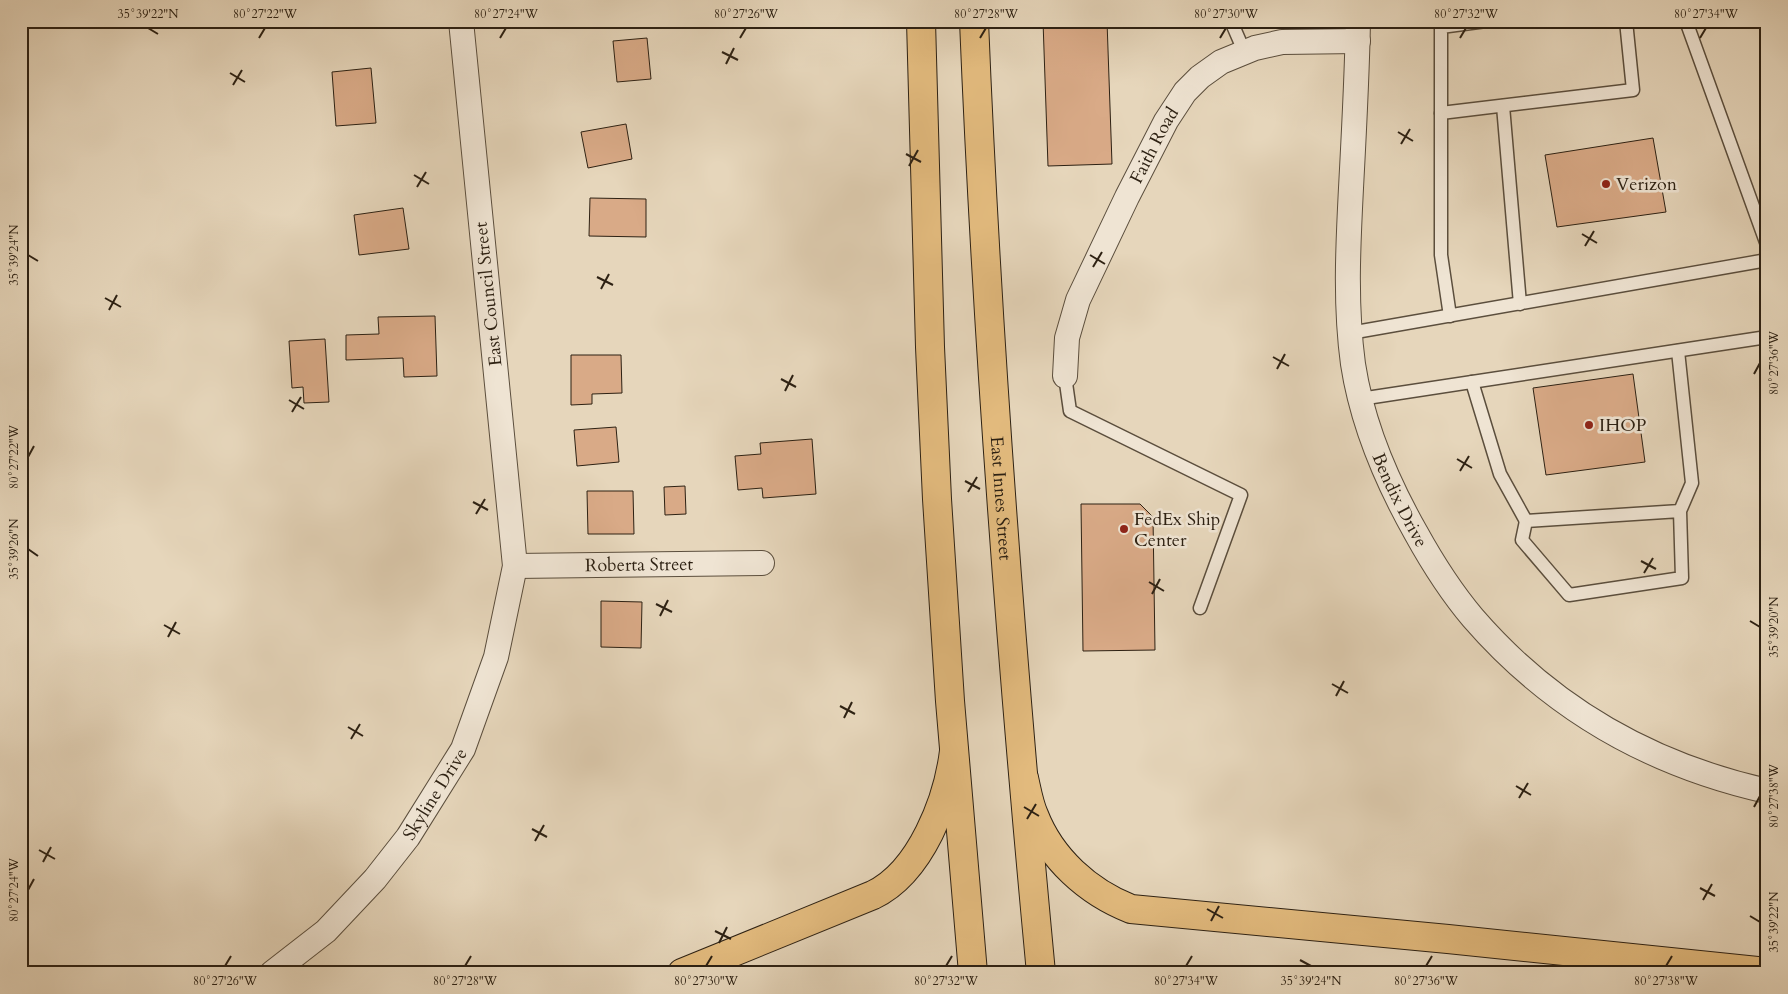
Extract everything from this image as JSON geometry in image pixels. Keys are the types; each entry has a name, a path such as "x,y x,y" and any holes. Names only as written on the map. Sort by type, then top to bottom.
{"main road":[{"path":"921,21 934,439 942,600 973,973"},
{"name":"East Innes Street","path":"974,21 995,414 1041,973"},
{"path":"682,973 873,895 892,882 913,859 934,820 949,781 954,751"},
{"path":"1024,778 1033,814 1043,836 1056,853 1091,888 1110,900 1131,909 1767,972"}],"street":[{"name":"East Council Street","path":"461,21 515,566"},
{"name":"Faith Road","path":"1065,376 1068,338 1078,300 1166,121 1177,102 1192,84 1221,62 1244,51 1282,42 1358,31"},
{"name":"Bendix Drive","path":"1358,31 1348,243 1350,333 1353,363 1360,399 1380,461 1398,502 1445,580 1471,616 1502,650 1539,684 1581,715 1623,740 1660,758 1703,774 1767,791"},
{"name":"Roberta Street","path":"515,566 762,563"},
{"name":"Skyline Drive","path":"272,973 326,931 374,879 408,837 463,749 496,657 515,566"}],"lane":[{"path":"1231,21 1244,51"},
{"path":"1450,316 1441,255 1441,27 1486,21"},
{"path":"1441,113 1633,90 1626,21"},
{"path":"1686,21 1767,245"},
{"path":"1503,106 1520,304"},
{"path":"1350,333 1767,260"},
{"path":"1360,399 1767,337"},
{"path":"1472,382 1500,474 1526,521 1522,540 1569,595 1682,578 1680,511 1692,483 1678,351"},
{"path":"1065,376 1070,411 1241,495 1200,608"},
{"path":"1526,521 1680,511"}],"building":[{"path":"565,21 608,21 608,26 565,26"},
{"path":"1043,21 1107,21 1112,164 1048,166"},
{"path":"647,38 651,79 617,82 613,41"},
{"path":"371,68 376,123 336,126 332,72"},
{"path":"626,124 632,159 588,168 581,132"},
{"name":"Verizon","path":"1653,138 1666,212 1557,227 1545,155"},
{"path":"590,198 646,199 646,237 589,236"},
{"path":"403,208 409,249 359,255 354,215"},
{"path":"435,316 437,376 404,377 403,358 346,360 346,335 379,334 378,317"},
{"path":"325,339 329,402 304,403 303,387 292,388 289,341"},
{"path":"571,355 621,355 622,393 592,394 592,404 571,405"},
{"name":"IHOP","path":"1633,374 1645,462 1546,475 1533,388"},
{"path":"616,427 619,462 577,466 574,430"},
{"path":"812,439 816,494 763,498 762,488 738,490 735,456 761,454 760,443"},
{"path":"685,486 686,514 665,515 664,487"},
{"path":"587,491 633,491 634,534 588,534"},
{"path":"1081,504 1140,504 1153,517 1155,650 1083,651"},
{"path":"601,601 642,602 641,648 601,647"}],"place":[{"name":"Verizon","path":"1606,184"},
{"name":"IHOP","path":"1589,425"},
{"name":"FedEx Ship Center","path":"1124,529"}]}
